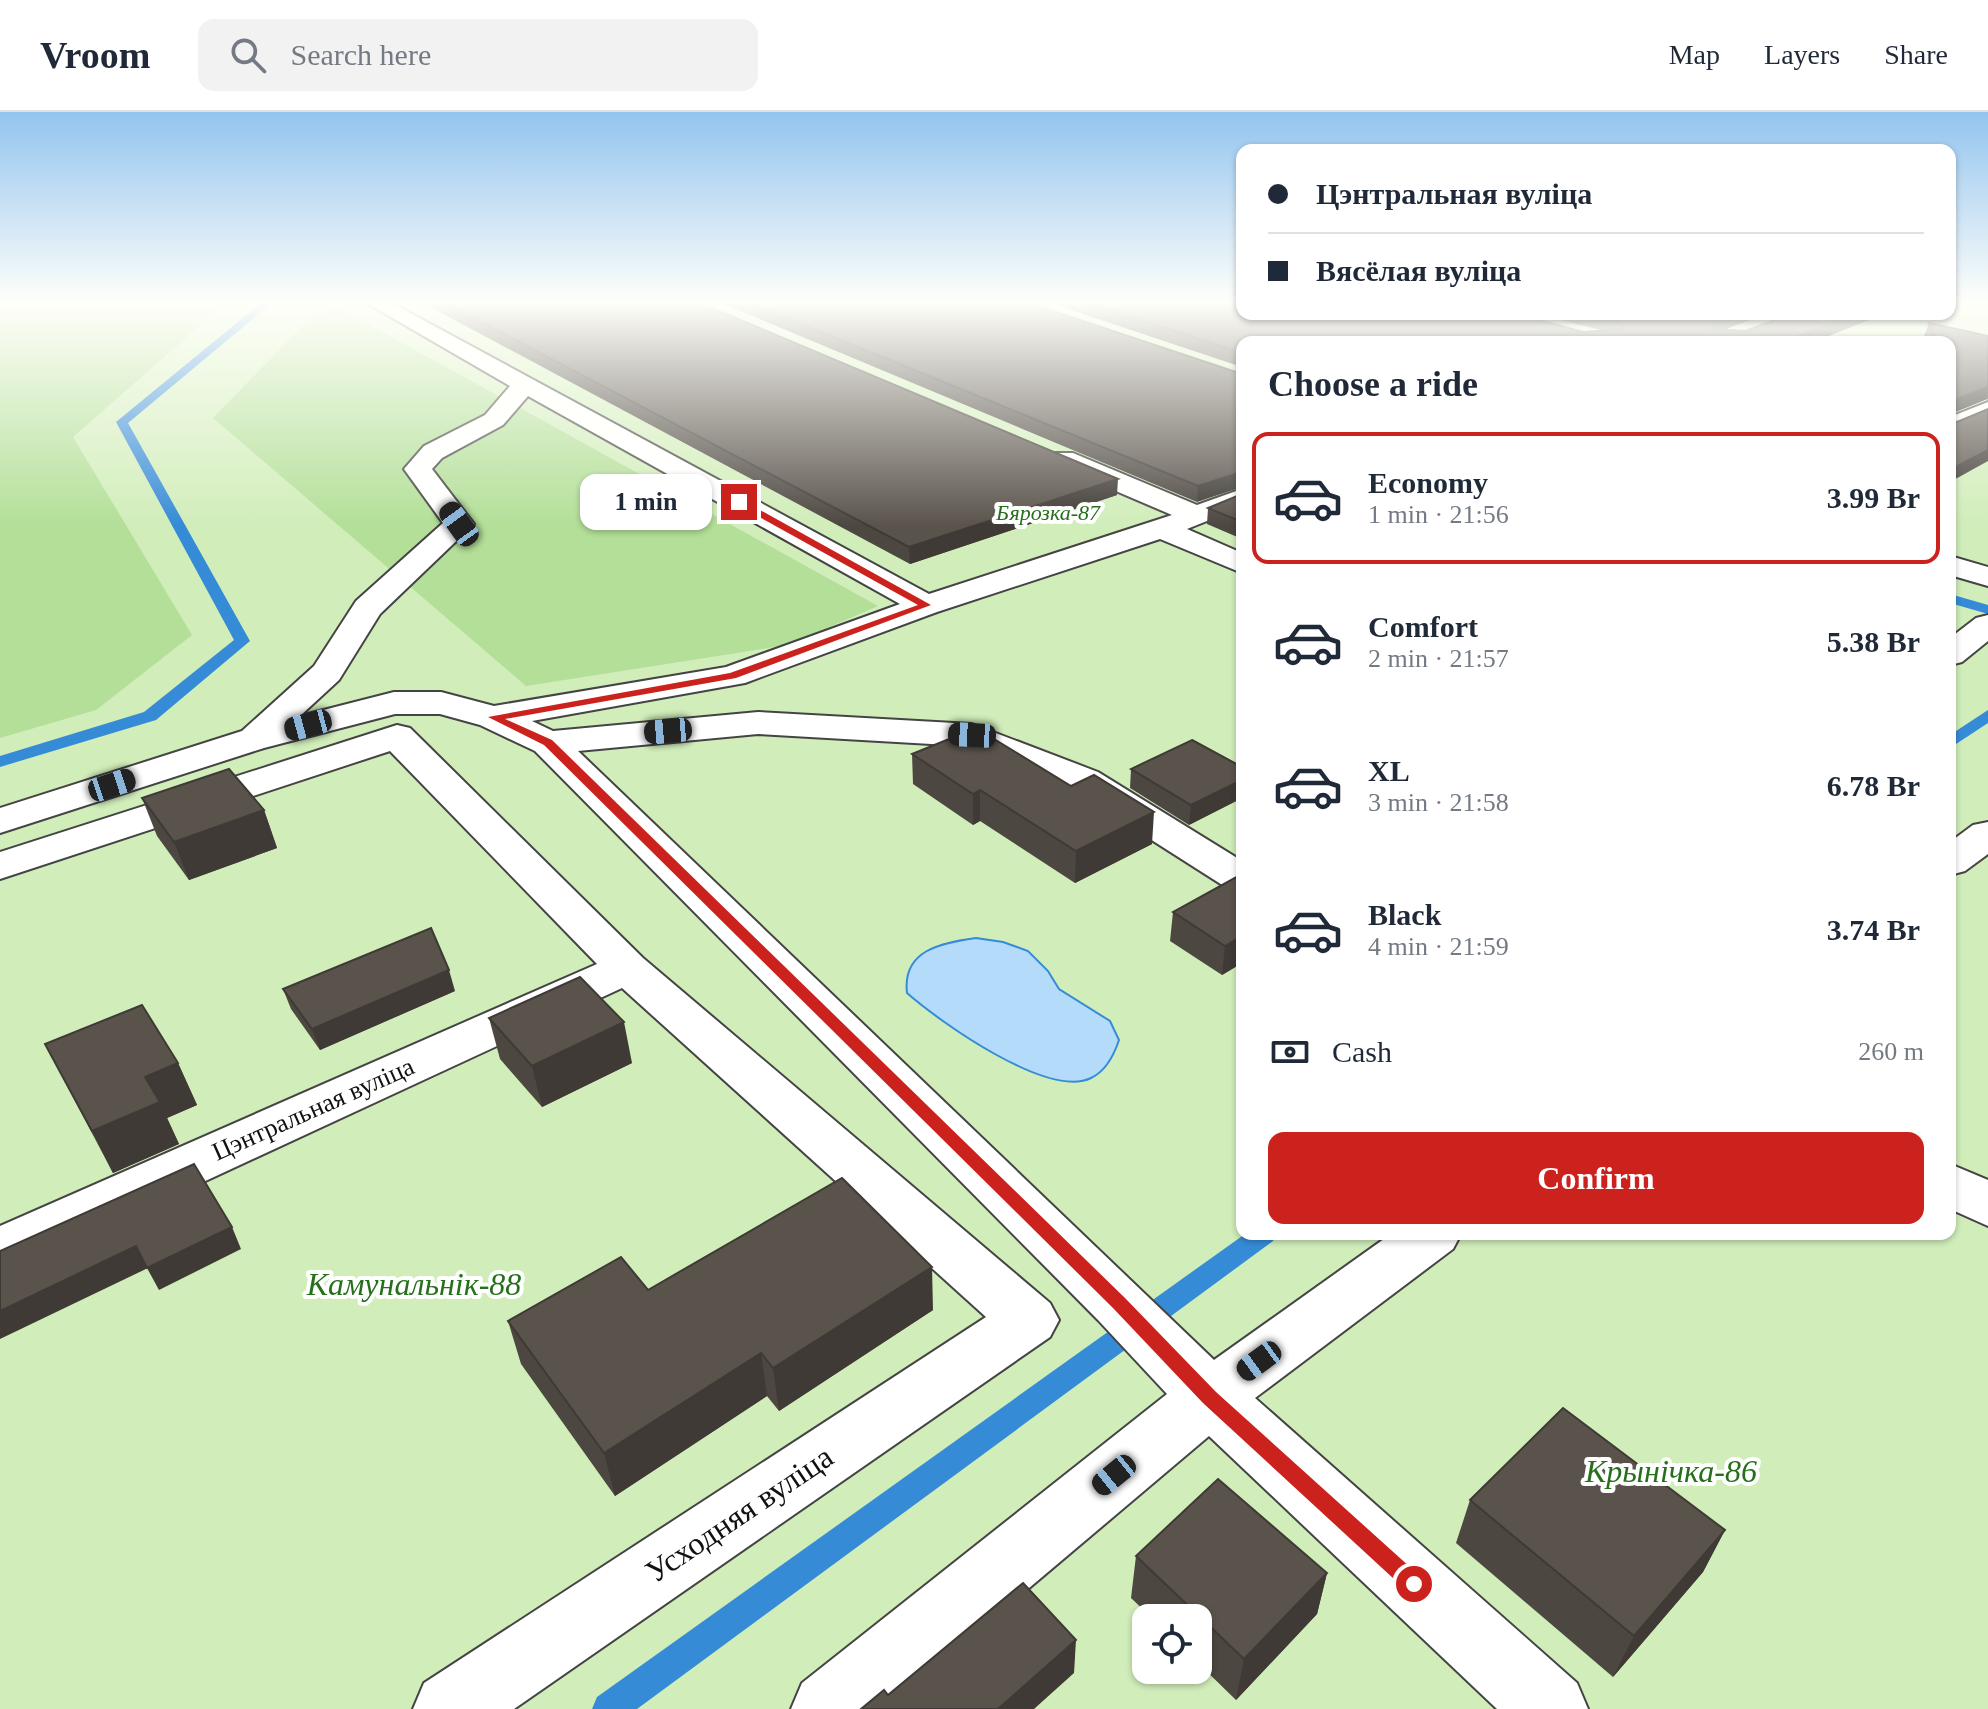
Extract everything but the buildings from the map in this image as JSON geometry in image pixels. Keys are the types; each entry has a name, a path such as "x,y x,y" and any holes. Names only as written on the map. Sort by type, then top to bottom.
{"street":[{"path":"511,377 926,605"},
{"path":"251,740 327,673 367,608 459,524 418,469 433,452 494,420 525,384"},
{"path":"1956,423 1988,409"},
{"path":"1037,447 1195,514"},
{"path":"493,717 733,676 926,605 1162,529 1236,499"},
{"path":"1162,529 1236,561"},
{"path":"1956,567 1988,577"},
{"path":"1956,613 1988,625"},
{"path":"1956,650 1988,625"},
{"path":"0,821 251,740 394,703 441,703 493,717 548,743 1119,1303 1210,1397 1551,1709"},
{"path":"548,743 758,723 972,735 1084,780 1236,875"},
{"path":"0,866 397,736 627,968"},
{"name":"Цэнтральная вуліца","path":"0,1251 627,968"},
{"name":"Усходняя вуліца","path":"450,1709 1029,1320 627,968"},
{"path":"1956,1187 1988,1205"},
{"path":"828,1709 1210,1397 1425,1240"}],"green space":[{"path":"0,377 1236,377 1236,1240 1956,1240 1956,377 1988,377 1988,1709 0,1709"},
{"path":"0,377 142,377 73,437 192,635 96,710 0,738"},
{"path":"253,377 463,377 878,606 788,645 526,686 213,418"}],"water":[{"path":"976,938 1003,942 1028,951 1048,971 1059,989 1110,1021 1119,1040 1112,1057 1101,1071 1091,1078 1072,1082 1049,1078 1023,1068 968,1038 907,993 907,978 917,958 937,946"}],"waterway":[{"path":"0,762 150,716 242,641 122,422 177,377"},
{"path":"1956,600 1988,610"},
{"path":"1956,739 1988,715"},
{"path":"609,1709 1256,1240"}],"route":[{"path":"739,502 926,605 733,676 493,717 548,743 1119,1303 1210,1397 1414,1584"}],"park label":[{"name":"Бярозка-87","path":"1048,512"},
{"name":"Камунальнік-88","path":"414,1284"},
{"name":"Крынічка-86","path":"1671,1471"}]}
